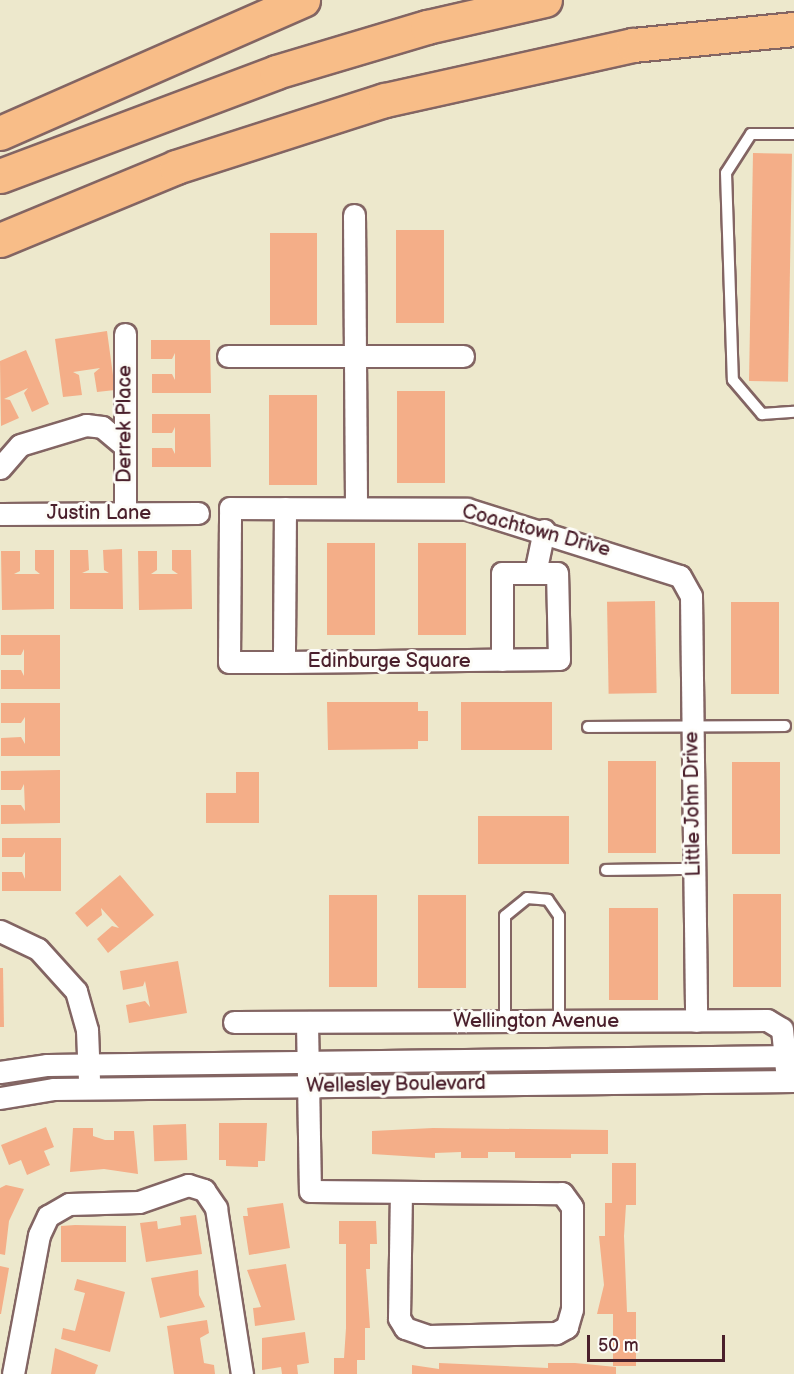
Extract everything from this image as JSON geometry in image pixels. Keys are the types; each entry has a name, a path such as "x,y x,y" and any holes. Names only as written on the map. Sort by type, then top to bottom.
{"highway":[{"path":"0,133 303,0"},
{"path":"0,176 276,72 427,27 545,0"},
{"path":"0,240 176,167 324,117 546,63 633,45 794,29"},
{"path":"546,63 794,50"}],"street":[{"path":"354,215 356,508"},
{"name":"Derrek Place","path":"125,334 125,513"},
{"path":"228,357 463,356"},
{"path":"0,468 20,445 86,425 102,427 125,446"},
{"name":"Coachtown Drive","path":"284,662 229,662 230,508 466,509 668,568 688,587"},
{"name":"Edinburge Square","path":"285,508 284,662 502,660 559,659 557,573 502,573 502,660"},
{"name":"Justin Lane","path":"0,514 198,513"},
{"path":"535,573 543,530"},
{"name":"Little John Drive","path":"688,587 696,1021"},
{"path":"0,931 38,949 72,986 85,1018 89,1089"},
{"name":"Wellington Avenue","path":"234,1022 774,1022 783,1029 790,1056 790,1081"},
{"path":"307,1022 310,1191 562,1193 572,1208 572,1309 567,1328 556,1333 428,1336 405,1328 399,1318 400,1193"},
{"name":"Wellesley Boulevard","path":"0,1072 88,1065 790,1056"},
{"name":"Wellesley Boulevard","path":"0,1098 89,1089 790,1081"},
{"path":"13,1374 39,1235 51,1214 69,1204 139,1202 179,1187 201,1188 216,1208 242,1374"}],"lane":[{"path":"794,134 751,134 726,173 733,380 762,414 794,412"},
{"path":"588,727 785,726"},
{"path":"606,870 694,869"},
{"path":"505,1021 505,916 527,898 548,900 559,916 560,1021"}],"building":[{"path":"753,153 792,154 788,382 749,381"},
{"path":"396,230 444,230 444,323 396,323"},
{"path":"270,233 317,233 317,325 270,325"},
{"path":"107,331 115,390 97,392 94,373 100,368 73,372 79,375 82,395 63,397 55,339"},
{"path":"151,340 210,340 211,393 152,393 152,374 172,374 175,380 175,353 172,359 151,359"},
{"path":"26,350 49,404 32,412 24,393 28,388 4,399 10,400 19,418 1,426 0,361"},
{"path":"397,391 445,391 445,483 397,483"},
{"path":"269,395 317,395 317,485 269,485"},
{"path":"152,414 210,414 211,467 152,467 152,448 172,448 175,454 175,427 172,433 152,433"},
{"path":"327,543 375,543 375,635 327,635"},
{"path":"418,543 466,543 466,635 418,635"},
{"path":"122,549 123,609 70,609 70,550 88,550 89,570 82,573 109,573 104,570 103,550"},
{"path":"35,550 54,550 54,609 2,610 1,551 20,551 20,571 14,574 40,574 35,570"},
{"path":"172,550 191,550 192,609 139,610 138,551 157,551 157,570 151,574 178,574 172,570"},
{"path":"655,601 657,693 609,694 607,602"},
{"path":"731,602 779,602 779,694 731,694"},
{"path":"1,635 60,635 60,689 1,689 1,670 21,670 24,676 24,649 21,655 1,655"},
{"path":"327,702 418,702 418,711 428,711 428,741 418,741 418,749 328,750"},
{"path":"461,702 552,702 552,750 461,750"},
{"path":"1,703 60,703 60,756 1,756 1,738 21,737 25,744 25,717 21,723 1,723"},
{"path":"608,761 656,761 656,853 608,853"},
{"path":"732,762 780,762 780,854 732,854"},
{"path":"60,770 60,823 1,824 1,805 21,805 25,811 24,784 21,790 1,790 1,771"},
{"path":"236,772 259,772 259,823 206,823 206,793 236,793"},
{"path":"478,816 569,816 569,864 478,864"},
{"path":"2,838 61,838 61,891 2,891 2,872 22,872 25,879 25,852 22,857 2,857"},
{"path":"120,875 154,915 108,953 97,939 112,926 119,928 101,908 102,915 87,927 75,913"},
{"path":"733,894 781,894 781,987 733,987"},
{"path":"329,895 377,895 377,987 329,987"},
{"path":"418,895 466,895 466,988 418,988"},
{"path":"609,908 658,908 658,1000 609,1000"},
{"path":"178,961 187,1013 129,1023 126,1005 145,1001 150,1007 145,981 143,986 123,990 120,971"},
{"path":"0,968 3,968 4,1027 0,1027"},
{"path":"219,1123 267,1123 265,1161 258,1161 258,1167 226,1166 226,1160 219,1160"},
{"path":"186,1124 187,1160 154,1161 153,1125"},
{"path":"46,1127 54,1147 44,1151 50,1165 27,1175 21,1160 9,1165 1,1145"},
{"path":"73,1128 93,1128 93,1136 105,1140 114,1140 114,1131 134,1131 138,1174 104,1169 70,1172"},
{"path":"433,1128 608,1130 608,1154 571,1154 571,1158 515,1158 515,1152 488,1152 488,1158 461,1158 461,1152 435,1153 435,1158 372,1154 372,1131"},
{"path":"612,1163 636,1163 636,1205 626,1205 624,1236 627,1312 636,1312 636,1366 613,1366 613,1314 597,1314 604,1285 599,1236 605,1236 605,1203 612,1203"},
{"path":"6,1185 24,1189 9,1221 5,1255 0,1254 0,1188"},
{"path":"283,1203 290,1248 249,1255 243,1216 248,1216 247,1208"},
{"path":"196,1215 202,1254 146,1262 140,1223 157,1221 158,1229 181,1225 180,1217"},
{"path":"339,1221 376,1221 377,1244 370,1244 370,1269 366,1269 370,1328 365,1328 365,1360 357,1360 357,1374 334,1374 334,1358 344,1358 346,1328 346,1244 339,1244"},
{"path":"61,1226 126,1226 126,1262 61,1262"},
{"path":"286,1264 295,1320 255,1326 253,1308 261,1307 247,1270"},
{"path":"0,1266 9,1268 1,1314 0,1314"},
{"path":"198,1270 199,1295 205,1307 160,1318 151,1278"},
{"path":"77,1279 125,1292 110,1352 61,1339 63,1328 75,1331 85,1293 74,1290"},
{"path":"207,1320 209,1333 200,1338 204,1363 214,1365 215,1374 174,1374 167,1326"},
{"path":"305,1332 309,1363 297,1365 298,1374 282,1374 281,1367 262,1370 262,1338"},
{"path":"55,1348 98,1365 95,1374 51,1374"},
{"path":"439,1363 548,1368 548,1363 575,1363 616,1367 616,1374 412,1374 412,1365 439,1369"}]}
